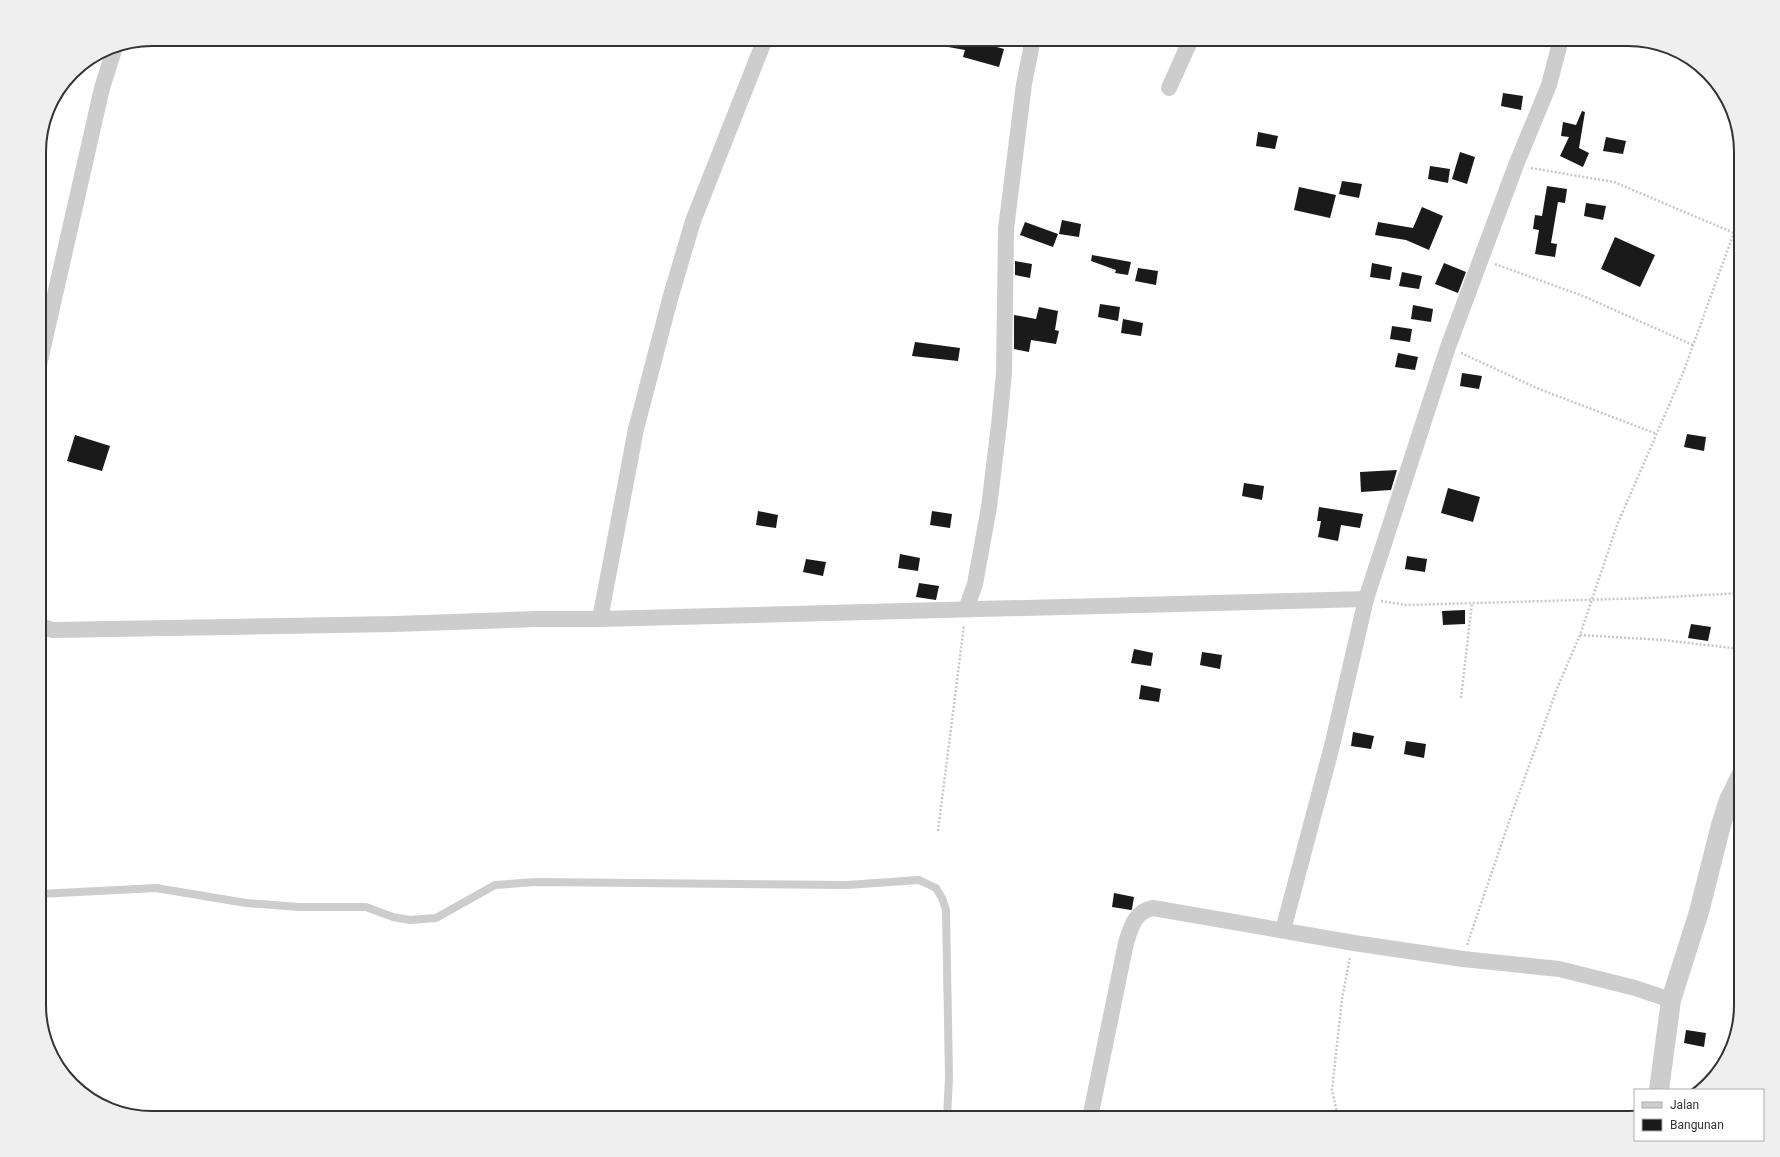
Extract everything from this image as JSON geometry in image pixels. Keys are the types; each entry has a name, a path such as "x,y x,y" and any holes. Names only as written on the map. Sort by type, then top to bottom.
{"street":[{"path":"600,619 636,429 670,299 693,221 762,46"},
{"path":"966,609 975,584 989,506 999,425 1004,373 1006,229 1024,84 1032,46"},
{"path":"1169,88 1188,46"},
{"path":"1283,930 1332,746 1366,599 1448,347 1516,165 1549,85 1559,46"},
{"path":"46,334 102,88 113,54"},
{"path":"46,628 53,630 394,624 537,618 600,619 1366,599"},
{"path":"1658,1089 1671,1000 1699,912 1721,825 1729,800 1734,790"},
{"path":"1091,1111 1126,943 1133,921 1149,909 1167,909 1354,943 1463,959 1559,969 1635,988 1671,1000"}],"lane":[{"path":"46,894 156,888 246,903 299,906 366,907 393,917 410,920 436,918 495,885 536,882 848,885 919,880 936,888 946,910 949,1078 947,1111"}],"path":[{"path":"1463,959 1512,813 1558,686 1580,635 1617,525 1657,434 1693,345 1734,233 1614,182 1516,165"},
{"path":"1482,258 1583,296 1693,345"},
{"path":"1448,347 1539,389 1657,434"},
{"path":"1366,599 1406,605 1591,600 1734,593"},
{"path":"1461,698 1472,603"},
{"path":"938,831 966,609"},
{"path":"1580,635 1663,640 1734,648"},
{"path":"1336,1111 1332,1090 1342,999 1354,943"}],"building":[{"path":"943,46 993,46 1004,49 999,67 963,57 965,50"},
{"path":"1503,93 1523,96 1521,110 1501,106"},
{"path":"1582,111 1585,112 1579,148 1589,153 1583,167 1560,156 1569,137 1561,136 1563,122 1576,125"},
{"path":"1258,132 1278,136 1275,149 1256,146"},
{"path":"1606,137 1626,141 1623,154 1603,151"},
{"path":"1460,152 1475,157 1467,184 1452,179"},
{"path":"1430,166 1450,169 1448,183 1428,179"},
{"path":"1342,181 1362,184 1359,198 1339,194"},
{"path":"1547,186 1567,189 1565,203 1558,202 1551,243 1557,244 1555,257 1535,254 1539,230 1533,229 1535,215 1542,216"},
{"path":"1299,187 1336,195 1330,218 1294,210"},
{"path":"1586,203 1606,206 1603,220 1584,216"},
{"path":"1422,207 1443,216 1429,250 1406,240 1375,235 1378,222 1413,228"},
{"path":"1062,220 1081,224 1079,237 1059,234"},
{"path":"1025,222 1058,234 1053,247 1020,235"},
{"path":"1615,237 1655,255 1640,287 1601,269"},
{"path":"1092,255 1131,262 1128,275 1115,273 1116,270 1091,261"},
{"path":"1015,261 1032,264 1030,278 1015,275"},
{"path":"1372,263 1392,267 1390,280 1370,277"},
{"path":"1444,263 1466,272 1458,293 1435,284"},
{"path":"1138,268 1158,271 1156,285 1135,281"},
{"path":"1402,272 1422,276 1419,289 1399,286"},
{"path":"1100,304 1120,307 1118,321 1098,317"},
{"path":"1413,305 1433,309 1431,322 1411,319"},
{"path":"1039,307 1058,311 1055,330 1059,331 1056,344 1031,340 1029,352 1014,349 1014,315 1036,319"},
{"path":"1123,319 1143,323 1141,336 1121,333"},
{"path":"1392,326 1412,329 1410,342 1390,339"},
{"path":"915,342 960,348 958,361 912,356"},
{"path":"1398,353 1418,357 1415,370 1395,367"},
{"path":"1462,373 1482,376 1479,389 1460,386"},
{"path":"1687,434 1706,437 1704,451 1684,447"},
{"path":"75,435 110,446 102,471 67,461"},
{"path":"1397,470 1391,490 1361,492 1360,472"},
{"path":"1244,483 1264,486 1262,500 1242,496"},
{"path":"1448,488 1480,497 1473,522 1441,513"},
{"path":"1319,507 1363,514 1360,528 1341,525 1338,541 1318,537 1321,521 1317,521"},
{"path":"758,511 778,515 776,528 756,525"},
{"path":"932,511 952,514 950,528 930,525"},
{"path":"900,554 920,558 918,571 898,568"},
{"path":"1407,556 1427,559 1425,572 1405,569"},
{"path":"806,559 826,562 823,576 803,572"},
{"path":"919,583 939,586 936,600 916,597"},
{"path":"1465,610 1465,624 1443,625 1442,611"},
{"path":"1691,624 1711,627 1708,641 1688,638"},
{"path":"1134,649 1153,653 1151,666 1131,663"},
{"path":"1202,652 1222,655 1220,669 1200,665"},
{"path":"1141,685 1161,689 1159,702 1139,699"},
{"path":"1353,732 1374,736 1371,749 1351,746"},
{"path":"1406,741 1426,744 1424,758 1404,754"},
{"path":"1114,893 1134,897 1132,909 1112,907"},
{"path":"1686,1030 1706,1033 1704,1047 1684,1043"}]}
